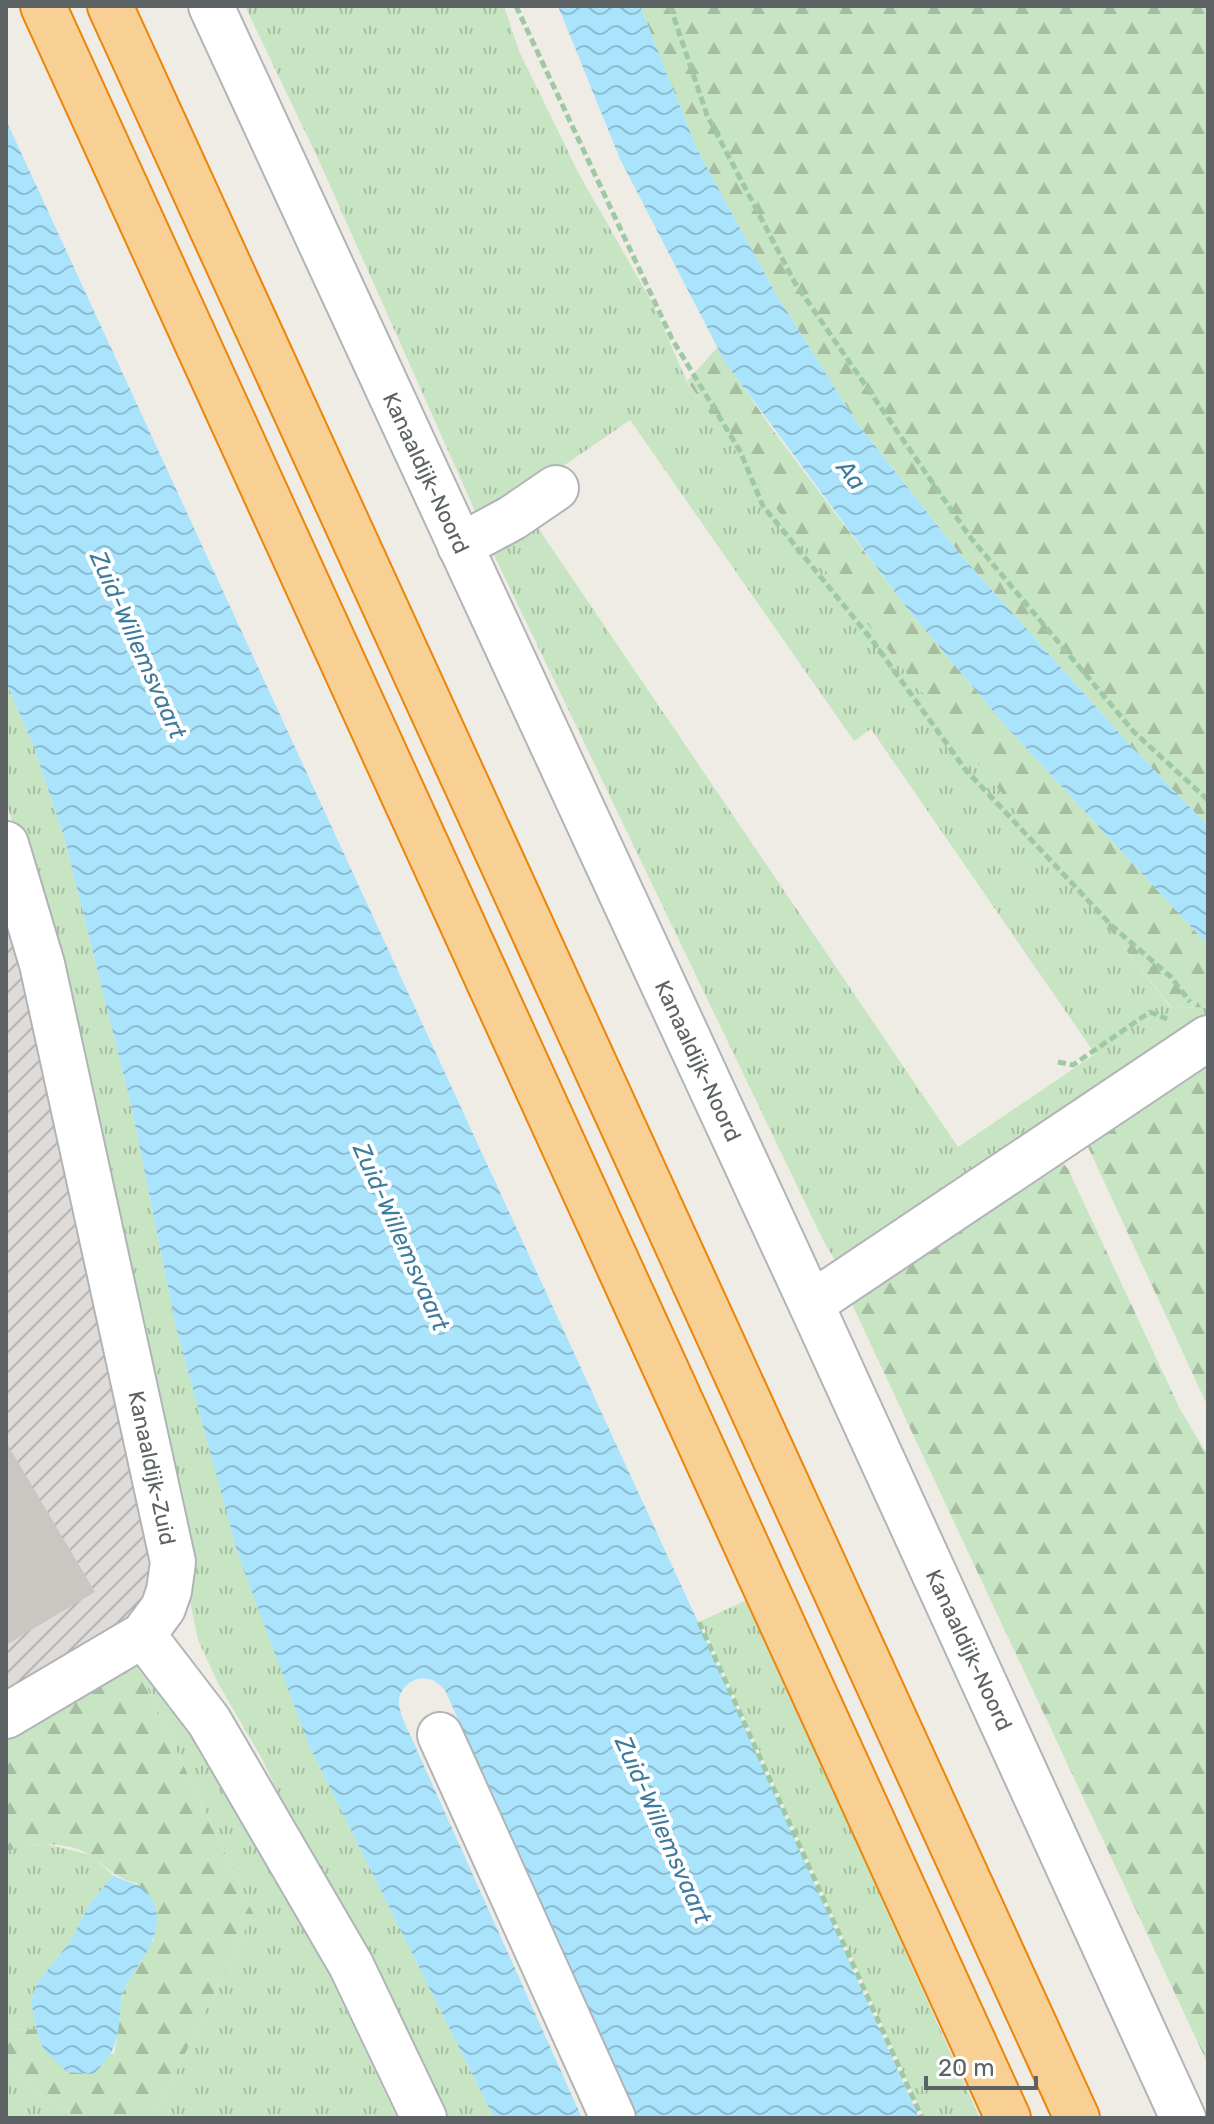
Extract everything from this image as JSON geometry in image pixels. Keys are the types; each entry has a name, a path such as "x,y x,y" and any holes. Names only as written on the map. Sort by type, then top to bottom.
{"highway":[{"path":"43,6 1008,2118"},
{"path":"110,6 1077,2118"}],"street":[{"name":"Kanaaldijk-Noord","path":"211,6 1183,2118"},
{"path":"460,546 512,518 556,488"},
{"name":"Kanaaldijk-Zuid","path":"6,844 42,964 173,1562 163,1608 143,1635"},
{"path":"811,1304 1204,1030"},
{"path":"6,1716 143,1635 209,1721 351,1965 424,2118"},
{"path":"440,1735 613,2118"}],"path":[{"path":"516,6 672,339 740,451 763,506 872,640 965,769 1112,926 1171,977 1204,1030 1150,1012 1073,1065 1058,1062"},
{"path":"670,6 707,115 795,283 970,537 1134,732 1208,800"},
{"path":"699,1622 922,2118"}],"shaded area":[{"path":"6,905 155,1573 134,1621 6,1697"}],"green space":[{"path":"245,6 504,6 519,51 579,174 653,304 688,384 1171,1008 1208,1007 1208,1017 843,1273 824,1242 494,555 505,540 534,522 958,1147 1095,1054 871,729 854,741 630,420 504,507 475,511 320,163"},
{"path":"640,6 1208,6 1208,826 1129,744 960,554 857,423 776,294 697,149"},
{"path":"717,348 772,429 906,607 1002,722 1208,945 1208,1007 1172,1008 775,507 687,381"},
{"path":"6,682 34,747 65,840 131,1105 176,1327 238,1551 309,1746 494,2118 433,2118 261,1757 218,1683 198,1640 62,982 6,801"},
{"path":"1208,1048 1208,1407 1083,1136"},
{"path":"1055,1154 1068,1169 1180,1409 1208,1456 1208,2064 850,1300"},
{"path":"747,1600 980,2118 924,2118 701,1621"},
{"path":"135,1662 178,1702 293,1899 397,2118 154,2118 253,1913"},
{"path":"135,1662 253,1913 154,2118 78,2118 27,2086 6,2065 6,2032 37,2029 39,2041 114,2054 124,1991 154,1940 137,1883 119,1876 84,1852 62,1845 27,1846 6,1852 6,1732"},
{"path":"45,1844 91,1855 113,1875 89,1905 69,1943 37,1983 31,2002 37,2029 6,2032 6,1852 17,1847"},
{"path":"6,2065 27,2086 78,2118 6,2118"}],"water":[{"name":"Aa","path":"558,6 640,6 697,149 776,294 857,423 960,554 1129,744 1208,826 1208,945 1002,722 906,607 725,362 620,159"},
{"name":"Zuid-Willemsvaart","path":"6,120 698,1622 919,2118 636,2118 445,1690 438,1683 423,1678 412,1681 401,1694 399,1705 402,1716 582,2118 494,2118 309,1746 237,1551 176,1327 131,1105 65,840 34,747 6,682"},
{"path":"113,1875 148,1892 155,1906 156,1929 148,1950 123,1993 118,2033 111,2053 94,2074 67,2072 39,2041 31,2002 37,1983 69,1943 89,1905"}],"building":[{"path":"6,1442 95,1592 6,1645"}]}
